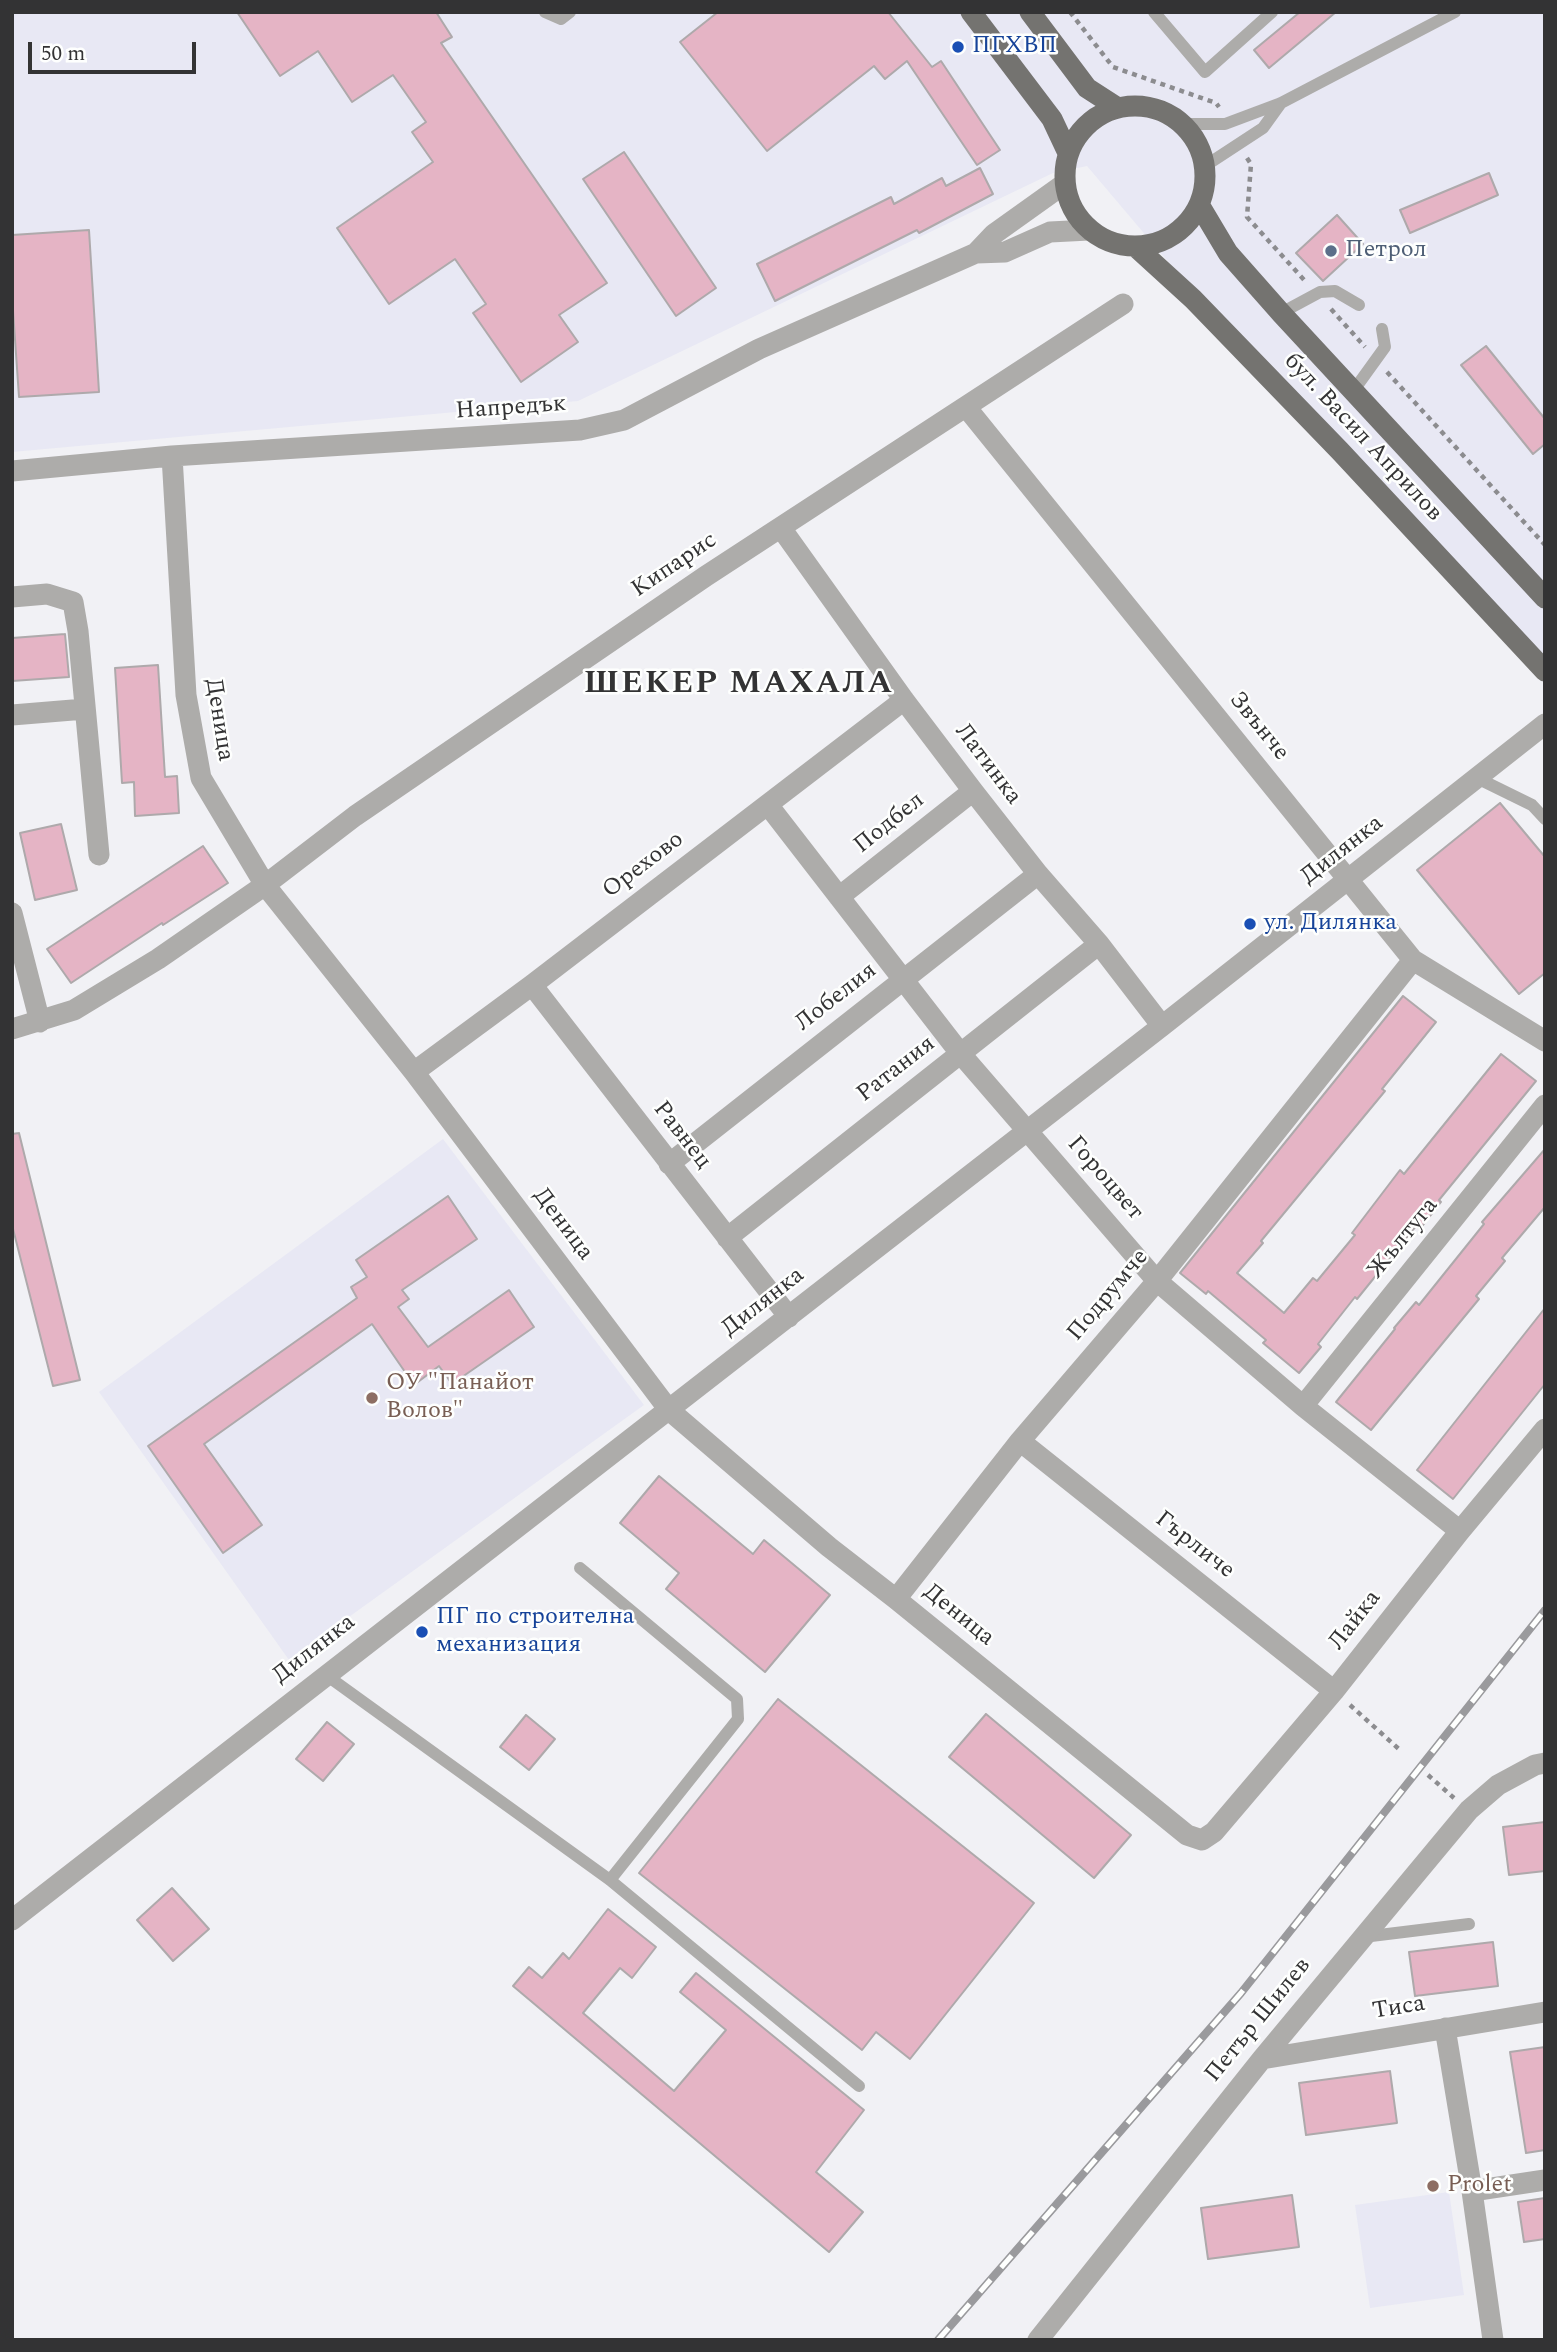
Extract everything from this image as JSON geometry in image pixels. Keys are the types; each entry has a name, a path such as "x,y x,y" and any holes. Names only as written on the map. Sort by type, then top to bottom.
{"main road":[{"path":"971,12 1052,119 1068,153"},
{"path":"1030,12 1087,88 1118,107"},
{"path":"1143,106 1165,112 1184,124 1198,143 1205,166 1205,188 1200,206 1181,230 1160,243 1136,247 1112,243 1089,230 1069,205 1064,184 1068,153 1079,133 1096,117 1118,107 1143,106"},
{"name":"бул. Васил Априлов","path":"1200,206 1228,253 1545,598"},
{"name":"бул. Васил Априлов","path":"1136,247 1193,299 1545,671"}],"street":[{"name":"Напредък","path":"976,253 993,234 1064,184"},
{"name":"Напредък","path":"12,471 172,456 580,430 624,420 759,349 976,253 1004,252 1050,232 1089,230"},
{"name":"Кипарис","path":"12,1029 74,1010 158,959 265,885 355,816 706,576 1123,304"},
{"name":"Звънче","path":"966,407 1413,960 1545,1041"},
{"name":"Деница","path":"172,456 186,695 201,778 265,885 414,1072 668,1410 829,1547 1187,1835 1202,1840"},
{"name":"Латинка","path":"781,528 973,791 1038,874 1099,944 1162,1026"},
{"path":"12,597 47,594 73,602 99,855"},
{"name":"Орехово","path":"414,1072 904,700"},
{"path":"12,715 85,709"},
{"name":"Дилянка","path":"12,1920 1162,1026 1545,724"},
{"name":"Подбел","path":"839,898 973,791"},
{"name":"Гороцвет","path":"768,805 960,1053 1157,1281 1303,1406 1460,1531"},
{"name":"Лобелия","path":"669,1164 1038,874"},
{"path":"12,913 40,1022"},
{"name":"Ратания","path":"727,1237 1099,944"},
{"name":"Подрумче","path":"896,1599 1020,1441 1157,1281 1413,960"},
{"name":"Равнец","path":"532,985 789,1317"},
{"name":"Жълтуга","path":"1303,1406 1545,1104"},
{"name":"Лайка","path":"1202,1840 1214,1832 1334,1691 1460,1531 1545,1429"},
{"name":"Гърличе","path":"1020,1441 1334,1691"},
{"name":"Петър Шилев","path":"1038,2340 1262,2059 1469,1810 1498,1785 1535,1765 1545,1763"},
{"name":"Тиса","path":"1262,2059 1545,2012"},
{"path":"1445,2028 1493,2340"},
{"path":"1472,2191 1545,2180"}],"lane":[{"path":"545,12 561,19 570,12"},
{"path":"1154,12 1205,72 1272,12"},
{"path":"1184,124 1228,123 1281,103 1455,12"},
{"path":"1205,166 1263,128 1281,103"},
{"path":"1281,313 1317,294 1335,290 1359,305"},
{"path":"1354,390 1385,347 1382,329"},
{"path":"1477,778 1532,805 1545,819"},
{"path":"580,1567 737,1699 738,1720 610,1880"},
{"path":"326,1675 610,1880 859,2086"},
{"path":"1363,1937 1469,1924"}],"path":[{"path":"1070,12 1112,67 1216,103 1228,123"},
{"path":"1240,144 1251,164 1247,217 1545,545"},
{"path":"1334,1691 1401,1751"},
{"path":"1428,1775 1440,1786"}],"shaded area":[{"path":"12,12 1545,12 1545,684 1319,440 1087,166 1053,173 578,401 12,452"},
{"name":"ОУ \"Панайот Волов\"","path":"443,1139 644,1405 289,1660 99,1392"},
{"path":"1449,2192 1464,2295 1370,2308 1355,2205"}],"building":[{"path":"237,12 436,12 452,37 441,43 607,283 559,315 578,342 521,382 473,313 486,304 455,259 389,304 337,228 433,162 412,132 426,122 393,75 352,102 318,51 280,76"},
{"path":"718,12 888,12 932,67 941,61 1000,150 977,165 907,61 885,79 874,66 767,151 680,42"},
{"path":"1300,12 1336,12 1269,68 1254,50"},
{"path":"624,152 716,288 676,316 583,179"},
{"path":"980,168 993,194 919,233 917,230 775,301 757,264 891,197 894,204 942,178 946,186"},
{"path":"1489,173 1498,195 1410,233 1400,210"},
{"path":"1337,215 1363,244 1323,281 1296,253"},
{"path":"89,230 99,392 19,397 12,296 12,235"},
{"path":"1486,346 1545,419 1545,444 1533,454 1461,365"},
{"path":"65,634 69,677 12,681 12,638"},
{"path":"158,665 165,777 177,776 179,813 135,816 134,782 122,783 115,668"},
{"path":"1500,803 1545,857 1545,973 1519,994 1417,870"},
{"path":"61,824 77,890 35,900 20,833"},
{"path":"203,846 228,883 71,983 47,949"},
{"path":"1403,996 1436,1022 1382,1089 1385,1091 1237,1273 1284,1313 1313,1278 1317,1281 1355,1235 1352,1233 1400,1170 1404,1174 1501,1054 1536,1081 1439,1200 1441,1202 1420,1229 1416,1226 1357,1299 1355,1297 1318,1344 1321,1347 1299,1373 1263,1343 1266,1340 1208,1291 1206,1294 1180,1273"},
{"path":"19,1133 80,1380 53,1386 12,1225 12,1134"},
{"path":"1545,1149 1545,1207 1502,1258 1505,1261 1476,1296 1479,1299 1371,1430 1336,1402 1394,1328 1416,1302 1419,1305 1484,1224 1482,1222"},
{"path":"448,1196 477,1239 402,1290 409,1299 398,1307 428,1347 509,1290 534,1327 452,1384 439,1366 414,1385 372,1324 204,1444 262,1525 223,1553 148,1446 357,1298 351,1287 367,1277 356,1260"},
{"path":"1545,1308 1545,1384 1453,1499 1417,1470"},
{"path":"659,1476 753,1554 764,1540 830,1595 765,1672 666,1589 679,1573 620,1523"},
{"path":"778,1699 1034,1903 910,2059 876,2032 862,2050 639,1873"},
{"path":"986,1714 1131,1835 1094,1878 949,1757"},
{"path":"526,1715 555,1739 529,1770 500,1747"},
{"path":"327,1722 354,1744 323,1781 296,1759"},
{"path":"1545,1822 1545,1871 1509,1875 1503,1827"},
{"path":"172,1888 209,1929 173,1961 137,1920"},
{"path":"608,1909 656,1947 632,1978 620,1968 583,2013 674,2091 726,2030 680,1992 696,1973 864,2110 816,2172 863,2212 829,2252 513,1986 529,1967 542,1978 563,1953 569,1959"},
{"path":"1493,1942 1498,1986 1415,1996 1409,1952"},
{"path":"1545,2047 1545,2150 1526,2153 1510,2052"},
{"path":"1390,2071 1397,2123 1306,2135 1299,2083"},
{"path":"1292,2195 1299,2247 1208,2259 1201,2208"},
{"path":"1545,2198 1545,2239 1524,2242 1518,2202"}],"railway":[{"path":"938,2340 1241,1993 1545,1610"}],"place":[{"name":"ПГХВП","path":"958,47"},
{"name":"Петрол","path":"1331,251"},
{"name":"ул. Дилянка","path":"1250,924"},
{"name":"ОУ \"Панайот Волов\"","path":"372,1398"},
{"name":"ПГ по строителна механизация","path":"422,1632"},
{"name":"Prolet","path":"1433,2186"}],"district":[{"name":"ШЕКЕР МАХАЛА","path":"739,686"}]}
